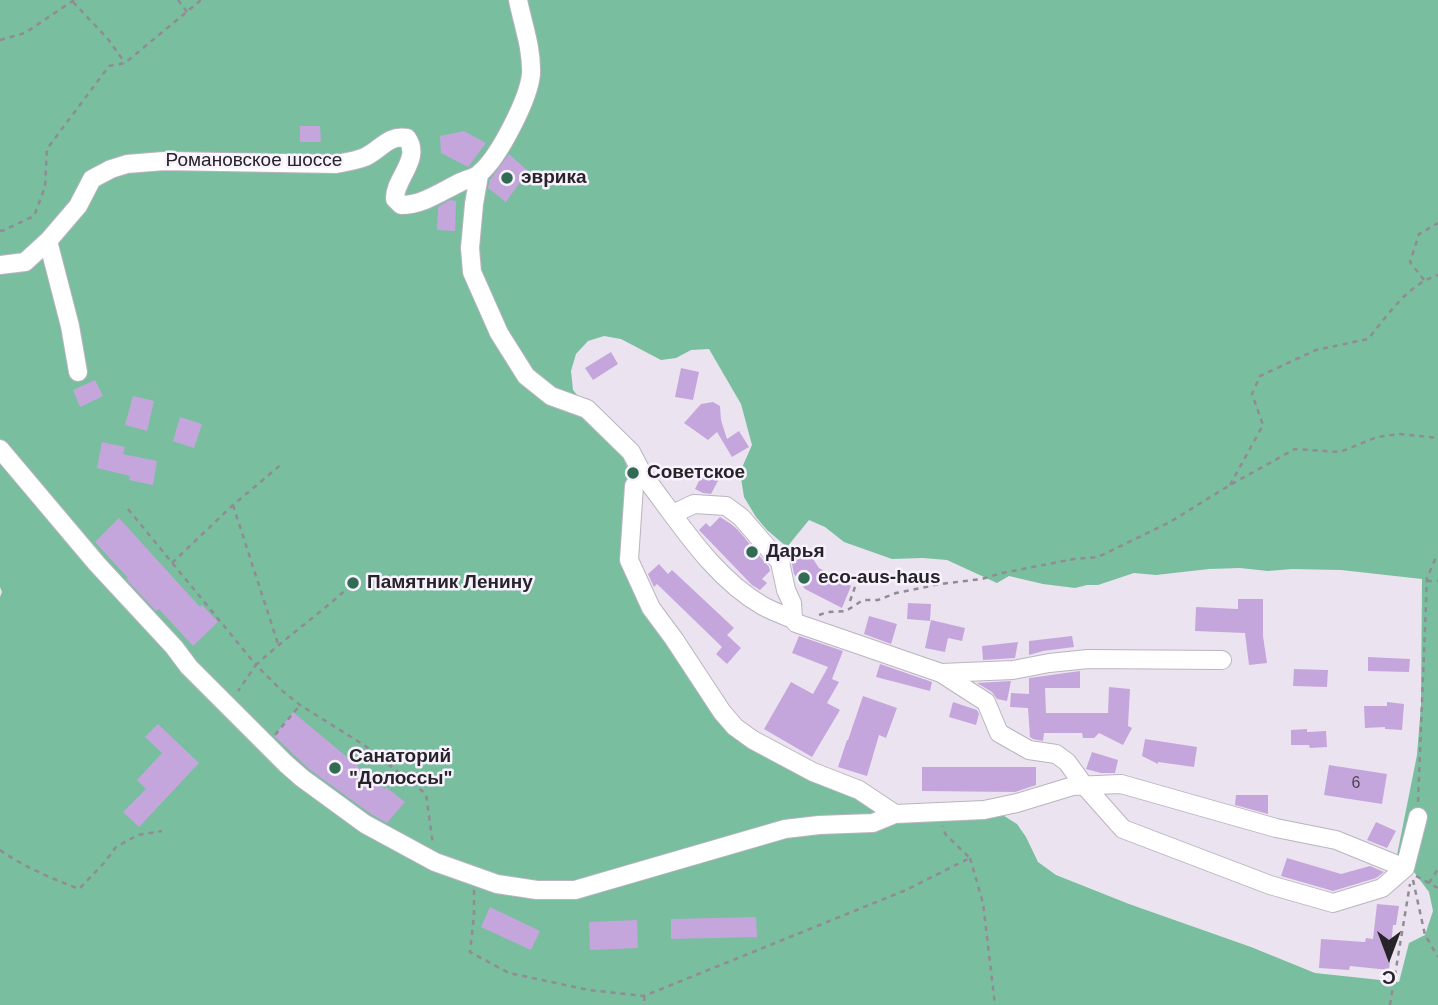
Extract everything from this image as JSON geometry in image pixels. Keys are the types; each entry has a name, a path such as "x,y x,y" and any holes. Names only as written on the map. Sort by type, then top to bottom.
{"street":[{"name":"Романовское шоссе","path":"0,265 25,262 48,241 78,206 92,179 127,164 164,161 336,164 362,158 396,137 407,138 411,149 411,158 395,189 395,199 401,205 427,199 479,175 497,153 508,133 519,112 530,78 528,38 518,0"},
{"path":"479,175 470,248 472,272 499,333 526,376 551,396 587,409 631,452 643,475 705,557 734,585 761,605 794,621 941,673 986,702 999,733 1029,750 1056,754 1071,767 1122,829 1270,884 1333,903 1382,888 1408,871 1418,817"},
{"path":"48,241 70,326 78,372"},
{"path":"0,449 189,667 302,778 365,824 435,862 497,884 537,890 575,890 785,829 873,823 895,814 984,810 1083,784 1121,784 1276,828 1336,840 1408,871"},
{"path":"643,475 634,486 629,560 651,608 722,712 735,727 753,740 813,772 859,790 895,814"},
{"path":"673,514 694,504 726,506 741,517 780,562 786,590 792,603 794,621"},
{"path":"941,673 1013,670 1088,659 1222,660"}],"path":[{"path":"178,0 187,12"},
{"path":"0,230 34,216 45,187 47,149 109,66 125,63 201,0"},
{"path":"0,40 24,33 73,1 108,39 125,63"},
{"path":"1424,280 1410,261 1419,234 1438,223"},
{"path":"1230,485 1263,425 1252,394 1260,376 1316,350 1368,339 1397,303 1424,280 1438,275"},
{"path":"794,621 828,612 846,611 863,600 878,600 895,593 982,579 1074,559 1098,557 1170,522 1295,449 1339,452 1377,437 1400,434 1438,439"},
{"path":"172,563 233,505 283,463"},
{"path":"233,505 278,644"},
{"path":"128,509 256,665 280,690 364,745 426,794 435,862"},
{"path":"1418,817 1427,581 1436,557"},
{"path":"1427,581 1438,580"},
{"path":"850,601 856,584"},
{"path":"238,691 256,665 278,644 351,585"},
{"path":"266,745 300,705"},
{"path":"933,812 946,835 970,858 983,903 995,1005"},
{"path":"0,849 13,860 79,889 116,847 138,835 162,831"},
{"path":"474,876 470,952 509,973 589,990 644,996 906,890 970,858"},
{"path":"1429,883 1438,869"},
{"path":"1408,871 1438,888"},
{"path":"1408,871 1425,935 1438,957"},
{"path":"1390,1005 1408,871"},
{"path":"644,996 645,1005"}],"green space":[{"path":"0,0 1438,0 1438,1005 0,1005","holes":["604,336 621,339 661,360 676,358 691,350 709,349 741,404 752,445 740,472 744,497 767,530 787,547 809,520 825,527 844,542 892,559 947,560 997,583 1009,576 1075,588 1098,585 1134,573 1156,575 1240,568 1268,571 1341,570 1422,579 1421,705 1417,755 1396,860 1414,872 1429,892 1433,911 1425,935 1409,943 1399,982 1315,973 1056,875 1038,862 1017,824 1001,814 891,816 727,723 626,564 628,469 612,430 573,390 571,371 576,354 588,341"]}],"building":[{"path":"300,126 320,126 321,142 300,142"},
{"path":"464,131 486,143 468,167 441,153 440,136"},
{"name":"эврика","path":"509,154 528,171 506,202 488,188 490,180"},
{"path":"450,200 456,201 455,231 437,230 438,207"},
{"path":"611,352 618,364 593,380 585,368"},
{"path":"681,368 699,372 693,400 675,397"},
{"path":"95,380 103,396 80,407 73,390"},
{"path":"133,396 154,401 147,431 125,425"},
{"path":"713,402 720,406 727,439 739,431 749,447 732,457 717,432 708,440 684,423 701,404"},
{"path":"180,417 202,424 194,448 173,441"},
{"path":"102,442 125,447 123,454 157,461 153,485 129,480 130,476 97,468"},
{"path":"704,471 719,479 711,494 695,489"},
{"path":"720,517 738,530 769,567 770,571 762,579 767,583 760,590 699,530 706,523 710,527"},
{"path":"119,518 200,607 202,605 218,622 193,646 159,609 156,611 95,542"},
{"path":"806,548 819,568 851,586 842,608 805,589 794,574 791,559"},
{"path":"659,564 668,574 672,570 734,628 727,635 741,648 727,664 716,654 722,647 657,584 654,587 648,574"},
{"path":"1238,599 1263,599 1263,636 1267,663 1249,665 1245,633 1195,631 1196,607 1238,609"},
{"path":"908,603 931,604 930,621 907,619"},
{"path":"869,616 897,624 891,644 864,634"},
{"path":"931,620 965,628 962,641 948,638 945,652 925,648"},
{"path":"799,636 843,651 832,679 839,682 827,703 840,710 812,757 764,729 791,682 813,694 828,667 792,653"},
{"path":"1072,636 1074,647 1029,655 1029,641"},
{"path":"1018,642 1015,658 983,660 982,646"},
{"path":"1368,657 1410,659 1409,672 1368,671"},
{"path":"880,664 932,682 930,691 876,677"},
{"path":"1294,669 1328,670 1327,687 1293,686"},
{"path":"1080,671 1080,688 1045,688 1046,713 1108,713 1109,687 1130,689 1128,726 1132,728 1123,745 1099,733 1094,738 1083,738 1082,733 1044,733 1043,741 1033,739 1030,737 1028,708 1010,707 1011,693 1029,694 1029,678"},
{"path":"1011,681 1007,701 997,699 992,692 977,683"},
{"path":"863,696 897,708 886,738 879,735 867,776 838,767"},
{"path":"953,702 977,710 979,714 976,725 949,717"},
{"path":"1387,702 1404,704 1402,730 1365,728 1364,706 1387,706"},
{"name":"Санаторий \"Долоссы\"","path":"293,712 385,789 386,787 405,802 387,823 309,769 274,736"},
{"path":"158,724 199,763 139,827 123,812 146,789 137,780 162,753 145,737"},
{"path":"1307,729 1307,732 1326,731 1327,747 1291,745 1291,730"},
{"path":"1145,739 1197,747 1194,767 1158,764 1142,756"},
{"path":"1092,752 1118,760 1115,773 1086,769"},
{"path":"1329,765 1387,774 1382,804 1324,795"},
{"path":"922,767 1036,767 1036,785 1015,792 922,791"},
{"path":"1236,795 1268,795 1268,814 1235,805"},
{"path":"1376,822 1396,831 1387,848 1367,840"},
{"path":"1287,858 1341,874 1370,866 1384,872 1376,878 1333,891 1281,876"},
{"path":"1377,904 1399,906 1396,925 1393,925 1389,970 1350,966 1349,970 1319,968 1321,939 1365,942 1366,938 1373,939"},
{"path":"490,907 540,931 531,950 481,927"},
{"path":"756,917 757,937 671,939 671,919"},
{"path":"637,920 638,948 590,950 589,922"}],"place":[{"name":"эврика","path":"507,178"},
{"name":"Советское","path":"633,473"},
{"name":"Дарья","path":"752,552"},
{"name":"eco-aus-haus","path":"804,578"},
{"name":"Памятник Ленину","path":"353,583"},
{"name":"Санаторий \"Долоссы\"","path":"335,768"}]}
